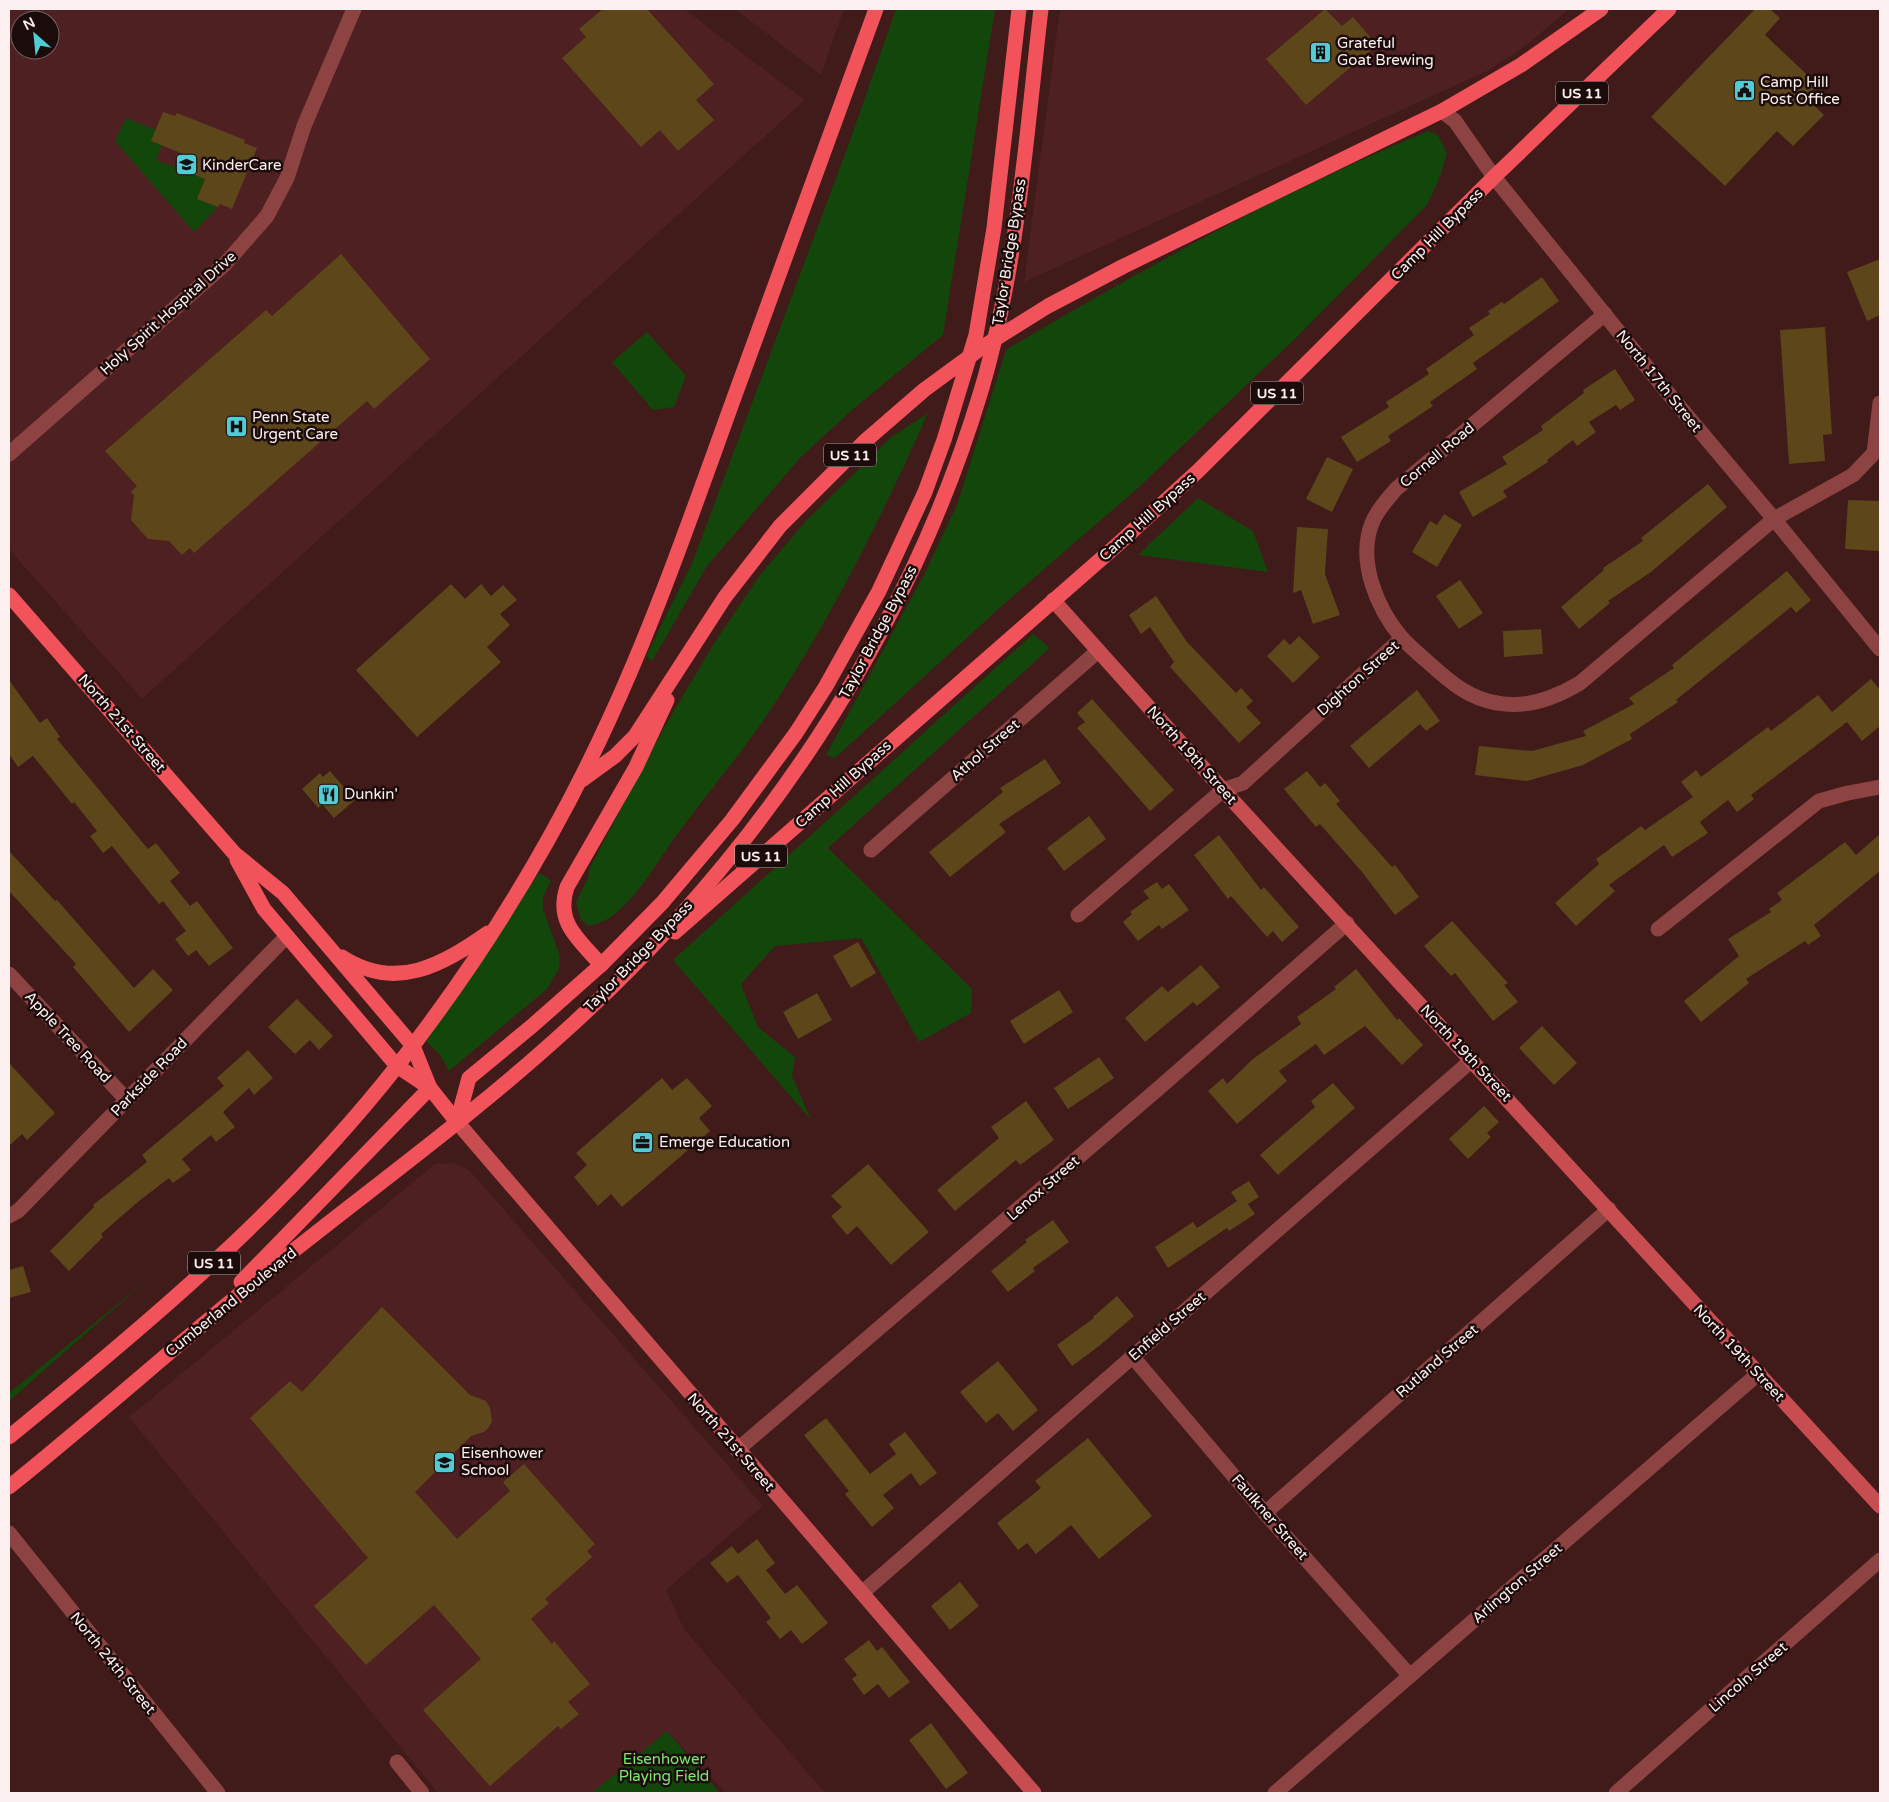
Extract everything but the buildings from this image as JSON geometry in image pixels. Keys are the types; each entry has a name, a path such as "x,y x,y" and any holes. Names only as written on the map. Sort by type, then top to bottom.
{"main road":[{"path":"578,783 607,725 662,596 876,9"},
{"path":"457,1122 469,1078 601,965 698,862 765,778 826,686 880,591 903,542 944,440 976,335 994,228 1020,9"},
{"name":"Taylor Bridge Bypass","path":"457,1122 561,1035 601,998 714,876 782,790 844,697 872,650 922,550 964,447 996,340 1015,231 1041,9"},
{"name":"US 11","path":"9,1437 117,1348 239,1241 316,1162 413,1046 495,927 578,783 615,756 635,736 694,642 756,556 808,497 879,429 955,366 1014,327 1116,270 1442,110 1522,65 1601,9"},
{"name":"Camp Hill Bypass","path":"601,998 1198,470 1494,177 1669,9"},
{"name":"North 21st Street","path":"9,595 234,853 283,892 413,1046 430,1088 457,1122"},
{"path":"601,965 564,919 564,898 568,887 636,767 694,642"},
{"name":"North 21st Street","path":"234,853 264,909 397,1066 430,1088"},
{"path":"332,950 353,964 372,971 390,974 410,973 445,960 495,927"},
{"path":"195,1329 430,1088"},
{"name":"Cumberland Boulevard","path":"9,1487 195,1329 457,1122"}],"street":[{"name":"Holy Spirit Hospital Drive","path":"9,454 225,264 267,216 287,178 304,126 354,9"},
{"name":"North 17th Street","path":"1442,110 1455,121 1494,177 1668,393 1880,649"},
{"name":"Cornell Road","path":"1402,638 1380,602 1368,570 1368,538 1372,523 1382,504 1396,489 1605,314"},
{"path":"1877,454 1880,403"},
{"name":"Dighton Street","path":"1078,915 1223,790 1243,783 1402,638 1458,690 1474,697 1497,704 1538,702 1560,695 1580,683 1774,519 1853,475 1877,454"},
{"name":"North 19th Street","path":"1053,600 1223,790 1880,1506"},
{"name":"Athol Street","path":"872,850 1098,650"},
{"path":"1658,929 1818,802 1848,793 1880,787"},
{"name":"Lenox Street","path":"737,1450 1151,1095 1347,923"},
{"name":"Parkside Road","path":"9,1216 18,1210 287,936"},
{"name":"Apple Tree Road","path":"9,974 127,1100"},
{"name":"Enfield Street","path":"862,1593 1472,1060"},
{"name":"North 21st Street","path":"457,1122 737,1450 1034,1793"},
{"name":"Rutland Street","path":"1265,1513 1609,1210"},
{"name":"Faulkner Street","path":"1132,1356 1265,1513 1410,1676"},
{"name":"Arlington Street","path":"1276,1793 1759,1373"},
{"name":"North 24th Street","path":"9,1533 218,1793"},
{"name":"Lincoln Street","path":"1616,1793 1880,1560"},
{"path":"397,1762 422,1793"}],"shaded area":[{"path":"9,9 684,9 805,100 142,699 9,549"},
{"path":"735,9 844,9 821,75"},
{"path":"1060,9 1569,9 1524,47 1487,71 1024,282"},
{"name":"Eisenhower School","path":"453,1163 469,1170 763,1506 666,1590 684,1629 825,1793 726,1793 667,1731 592,1793 438,1793 129,1417 435,1164"}],"green space":[{"path":"896,9 995,9 943,335 852,410 800,458 707,566 652,661 646,656 693,561 848,146"},
{"path":"126,118 156,130 152,141 162,145 156,160 205,179 198,199 218,207 194,232 115,141"},
{"path":"1428,131 1438,135 1447,153 1440,177 1427,205 1294,340 1138,488 1004,604 835,758 826,755 926,571 958,502 1006,350 1109,290 1213,233 1319,180"},
{"path":"647,332 686,376 674,407 653,410 612,362"},
{"path":"928,413 858,560 799,666 777,700 741,752 676,836 638,890 616,913 603,922 589,926 581,920 576,902 588,878 589,869 665,726 713,645 760,575 805,522 890,438"},
{"path":"1198,498 1253,531 1268,572 1138,555"},
{"path":"1033,634 1050,648 828,848 972,989 971,1013 919,1042 861,938 775,946 741,984 758,1027 795,1057 792,1076 811,1120 673,960"},
{"path":"539,873 551,880 543,897 543,909 560,956 559,969 547,989 449,1071 440,1055 426,1041"},
{"path":"148,1279 9,1401 9,1393"},
{"name":"Eisenhower Playing Field","path":"667,1731 720,1793 592,1793"}],"place":[{"name":"Grateful Goat Brewing","path":"1321,52"},
{"name":"Camp Hill Post Office","path":"1744,91"},
{"name":"KinderCare","path":"186,165"},
{"name":"Penn State Urgent Care","path":"236,426"},
{"name":"Dunkin'","path":"328,794"},
{"name":"Emerge Education","path":"643,1142"},
{"name":"Eisenhower School","path":"445,1462"}]}
